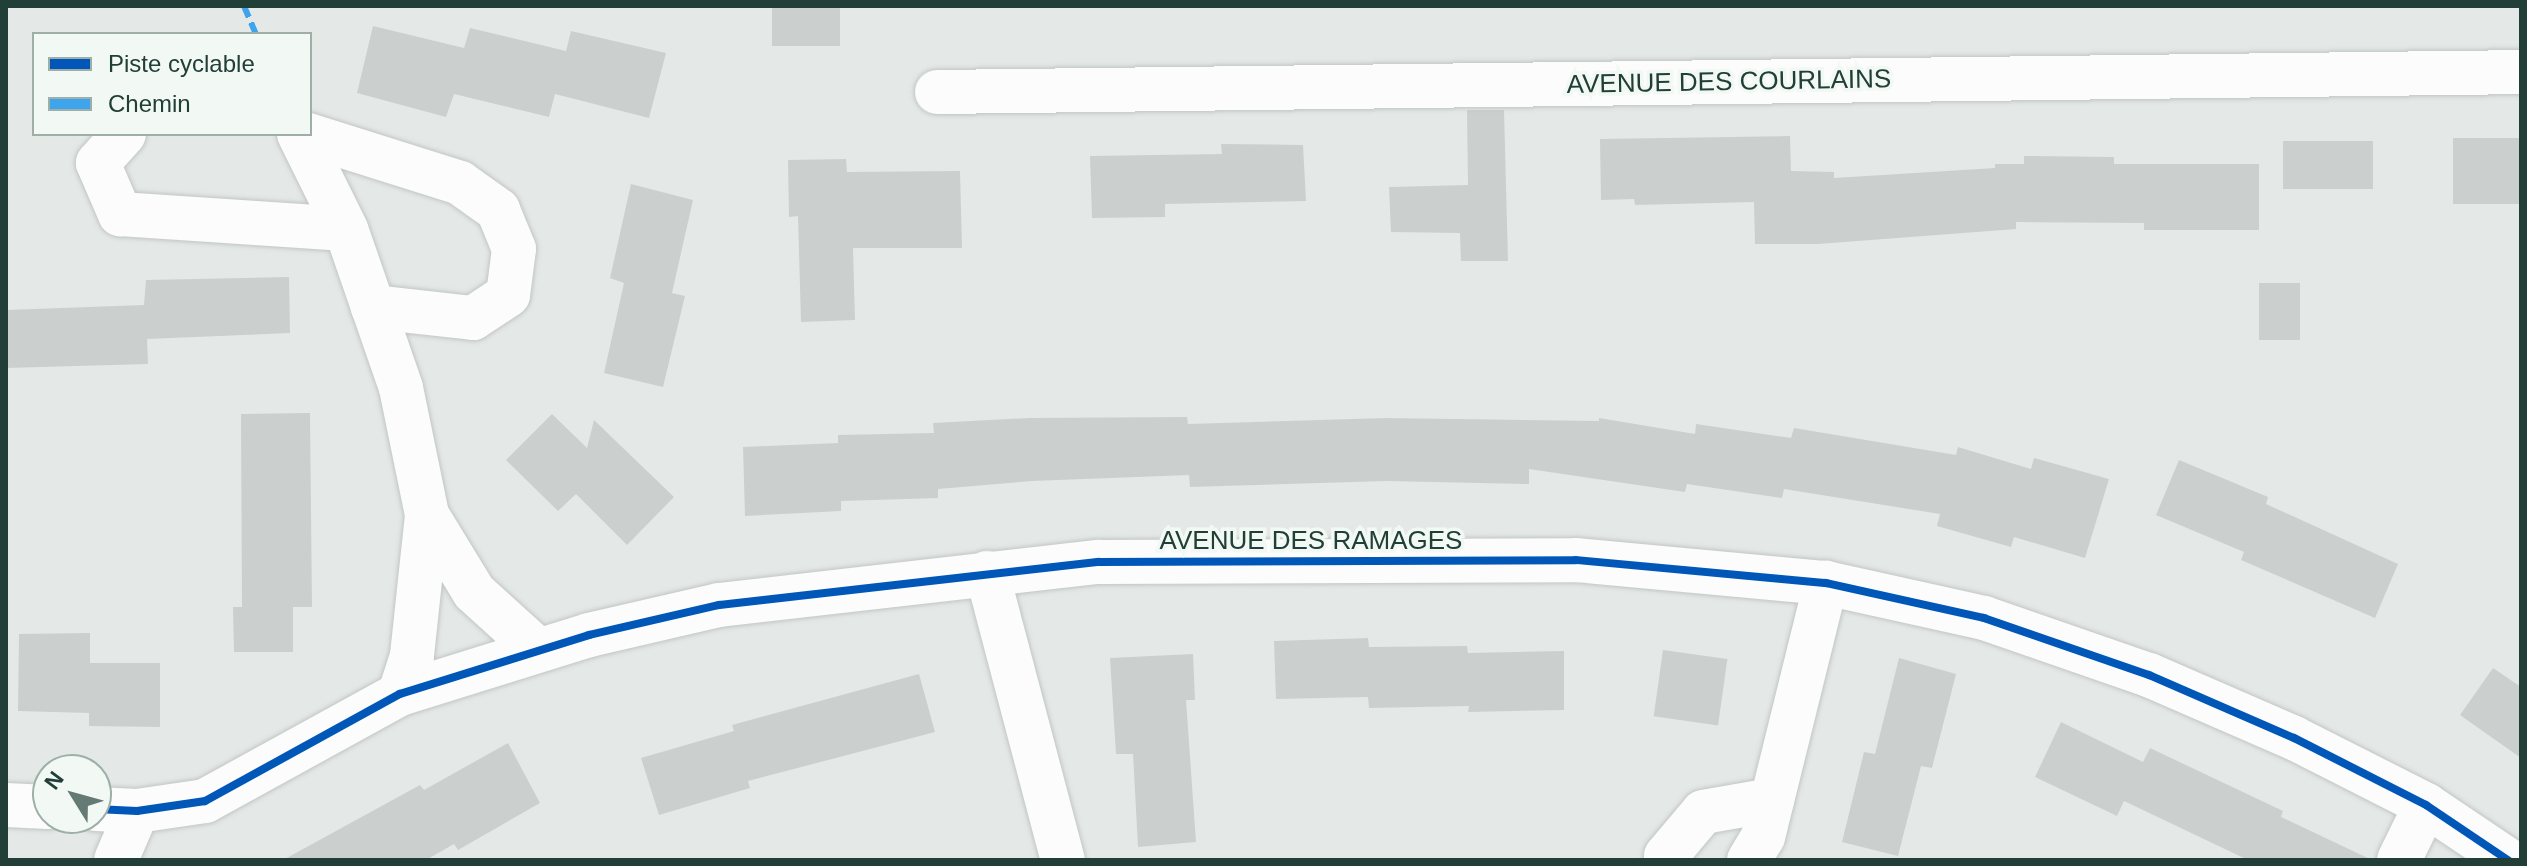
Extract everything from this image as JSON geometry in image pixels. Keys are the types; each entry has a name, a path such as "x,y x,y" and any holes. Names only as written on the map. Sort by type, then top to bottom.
{"street":[{"name":"AVENUE DES COURLAINS","path":"937,92 2521,72"},
{"path":"122,136 98,163 120,214 346,229"},
{"path":"303,136 346,229 401,388 427,515 412,656 400,694"},
{"path":"308,136 460,183 498,210 514,249 508,295 473,318 373,307"},
{"path":"427,515 474,592 538,650"},
{"name":"AVENUE DES RAMAGES","path":"116,810 205,801 400,694 538,650 719,605 1098,562 1576,560 1826,583 1984,618 2149,675 2362,769 2426,805 2508,860"},
{"path":"987,573 1063,860"},
{"path":"1667,860 1666,856 1703,812 1768,839 1826,583"},
{"path":"6,805 32,806"},
{"path":"2399,860 2426,805"},
{"path":"116,810 116,860"}],"building":[{"path":"772,6 840,6 840,46 772,46"},
{"path":"373,26 464,48 470,28 566,51 571,31 666,53 649,118 555,94 549,117 454,94 446,117 357,93"},
{"path":"1467,110 1504,110 1508,261 1461,261 1460,233 1391,232 1389,187 1468,185"},
{"path":"1790,136 1791,171 1834,172 1834,178 1995,168 1995,164 2024,164 2024,156 2114,157 2114,164 2259,164 2259,230 2144,230 2144,223 2016,222 2016,229 1818,244 1755,244 1754,202 1635,205 1634,199 1601,200 1600,139"},
{"path":"2453,138 2521,138 2521,204 2453,204"},
{"path":"2283,141 2373,141 2373,189 2283,189"},
{"path":"1221,144 1303,145 1306,201 1165,204 1165,217 1092,218 1090,156 1222,154"},
{"path":"846,159 847,172 960,171 962,248 853,248 855,320 801,322 798,216 789,217 788,160"},
{"path":"631,184 693,200 672,293 685,296 663,387 604,373 624,283 610,278"},
{"path":"289,277 290,333 147,339 148,364 6,368 6,310 144,305 146,280"},
{"path":"2259,283 2300,283 2300,340 2259,340"},
{"path":"310,413 312,607 293,607 293,652 234,652 233,607 242,607 241,414"},
{"path":"552,414 587,448 594,420 674,497 627,545 576,494 558,511 506,460"},
{"path":"1187,417 1188,424 1386,418 1599,421 1599,418 1695,434 1696,424 1791,438 1794,428 1956,455 1958,447 2031,469 2034,458 2109,479 2085,558 2014,537 2011,547 1937,526 1940,514 1784,489 1782,498 1687,484 1685,492 1529,469 1529,484 1386,481 1190,487 1189,475 1032,481 938,489 938,498 841,501 841,511 745,516 743,447 838,443 838,435 934,433 933,423 1030,418"},
{"path":"2179,460 2268,497 2266,504 2398,564 2375,618 2241,560 2244,552 2156,515"},
{"path":"90,633 90,663 160,663 160,727 89,726 89,713 18,711 19,634"},
{"path":"1368,638 1369,647 1467,646 1468,653 1564,651 1564,710 1468,712 1469,706 1369,708 1368,697 1276,699 1274,641"},
{"path":"1663,650 1727,659 1718,725 1654,716"},
{"path":"1193,654 1195,700 1186,700 1196,842 1138,847 1133,754 1116,754 1110,658"},
{"path":"1899,658 1956,674 1932,768 1921,766 1898,856 1842,842 1864,752 1875,754"},
{"path":"2493,668 2521,687 2521,758 2460,715"},
{"path":"919,674 935,732 748,781 750,788 659,815 641,758 734,731 732,725"},
{"path":"2061,722 2143,762 2150,748 2283,811 2281,817 2372,860 2248,860 2124,801 2117,816 2035,777"},
{"path":"508,743 540,803 458,850 454,844 426,860 283,860 420,785 424,790"}],"marked path":[{"path":"244,6 255,32"}],"cycle path":[{"path":"112,810 137,811 205,801 400,694 589,635 719,605 1098,562 1576,560 1826,583 1984,618 2149,675 2294,738 2426,805 2508,860"}]}
